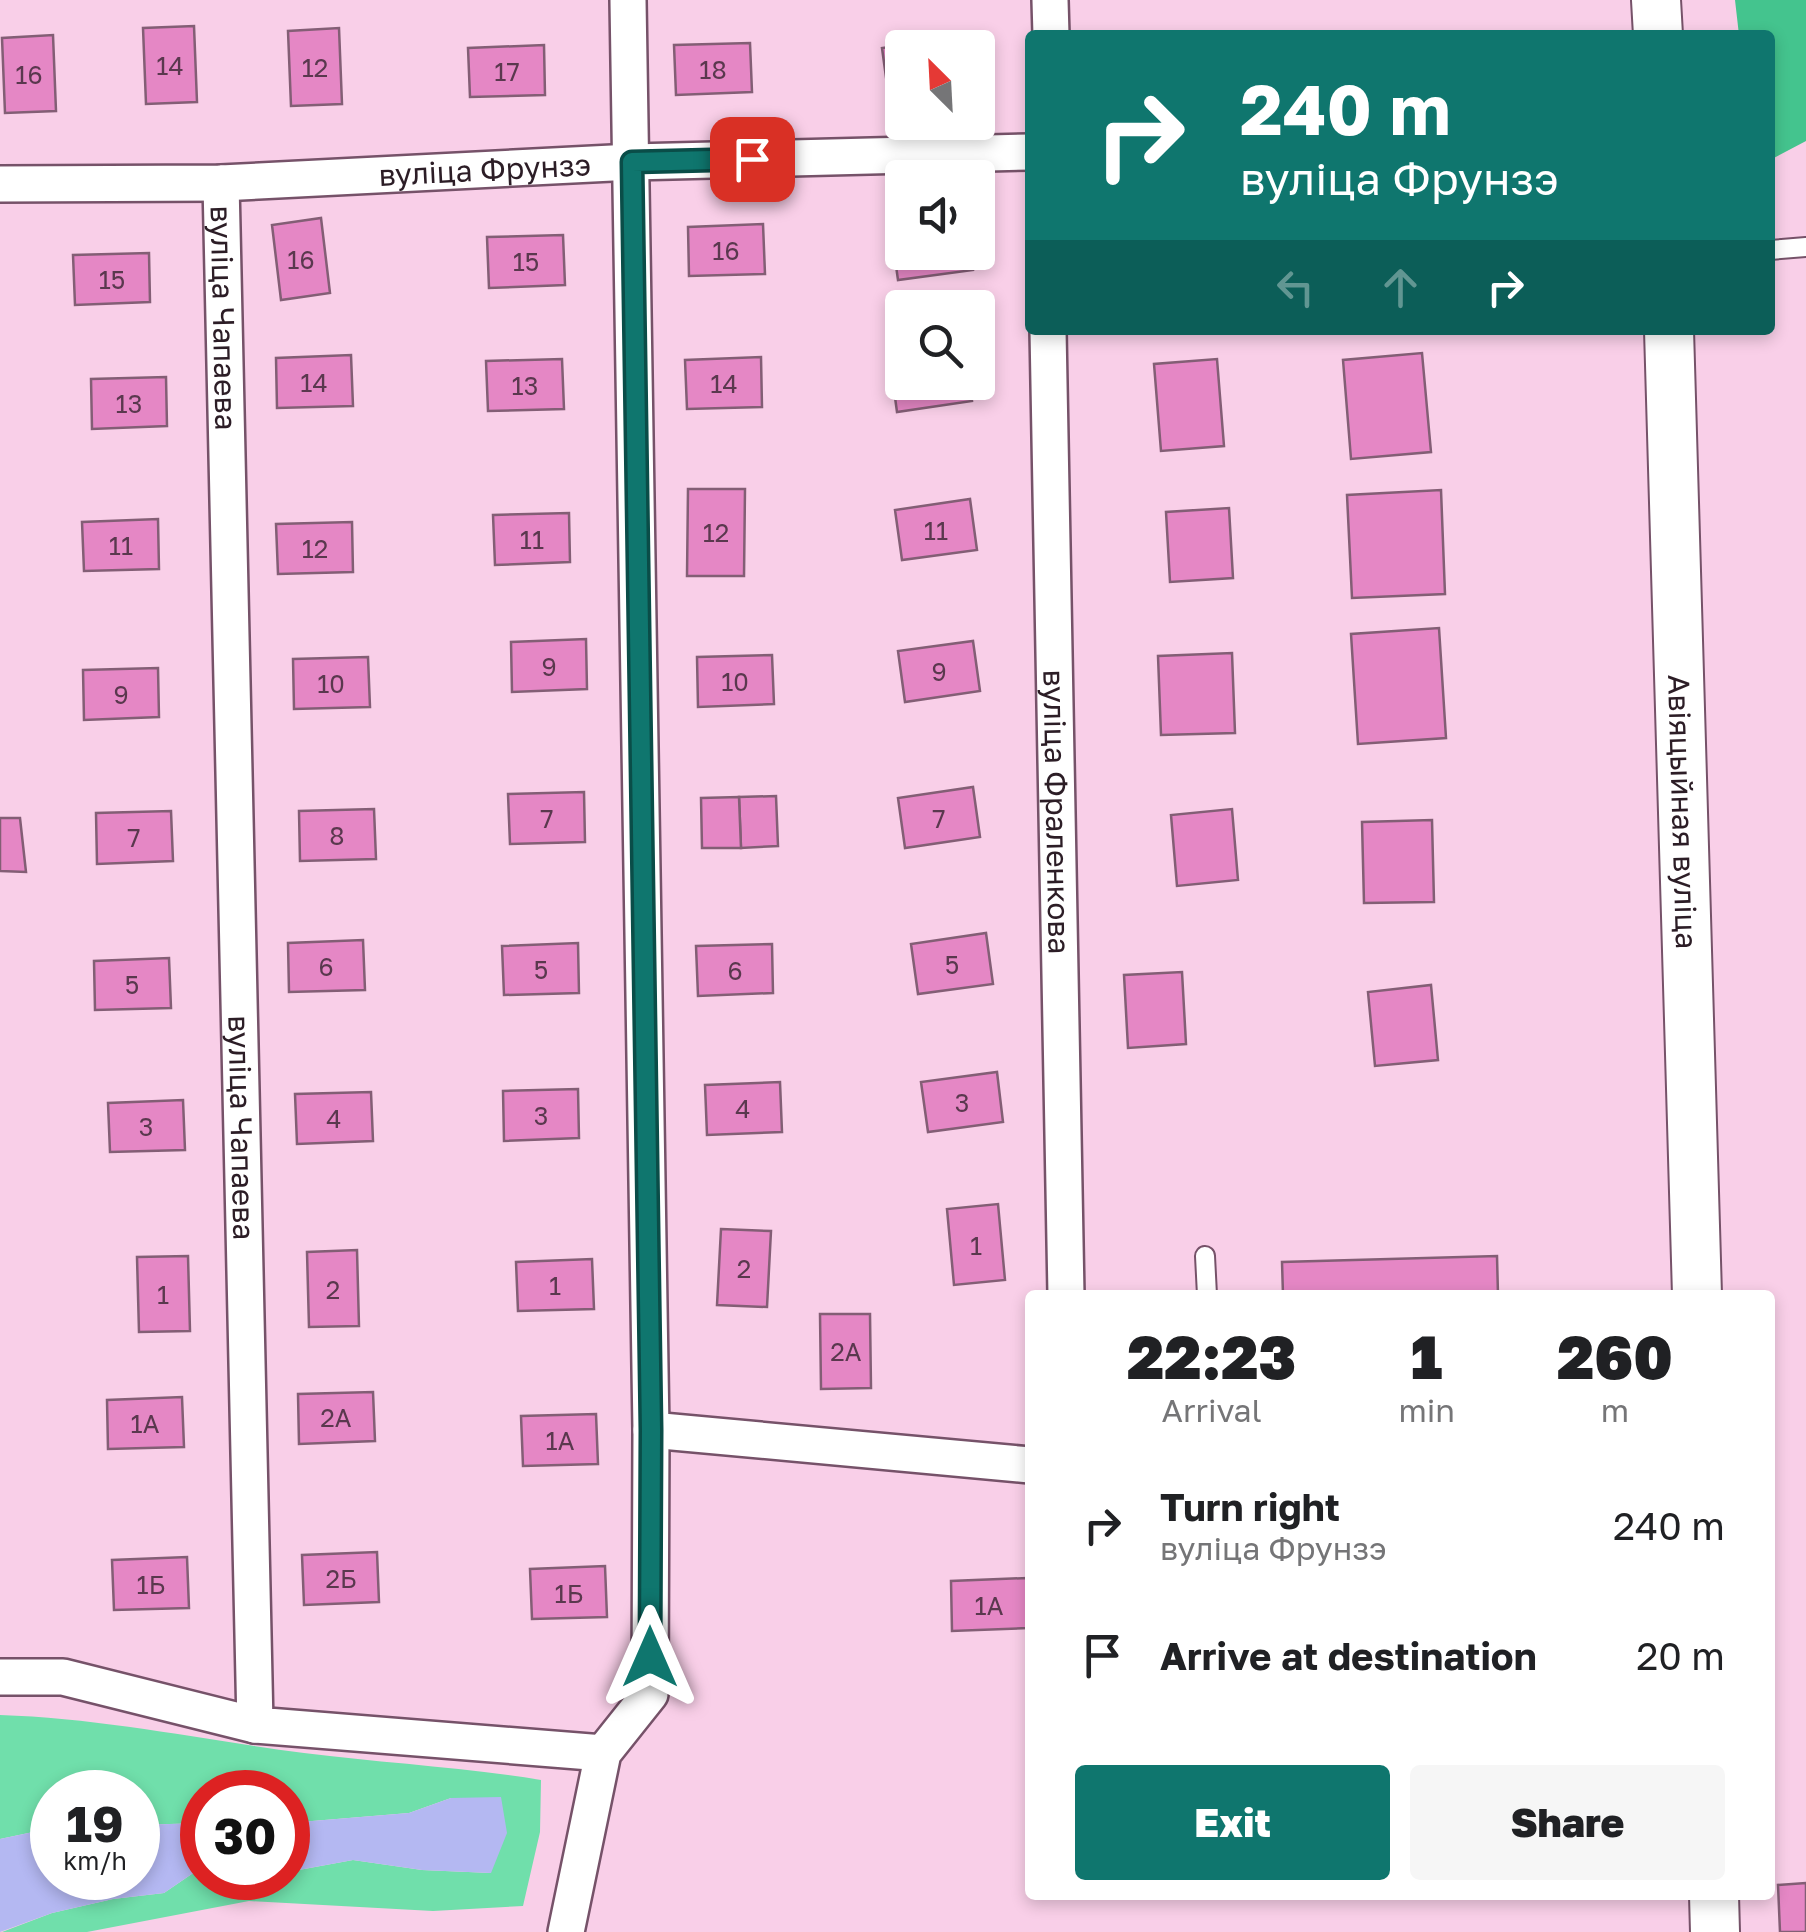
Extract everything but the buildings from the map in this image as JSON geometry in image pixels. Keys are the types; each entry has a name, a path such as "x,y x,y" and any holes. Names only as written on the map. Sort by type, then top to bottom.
{"street":[{"path":"566,1932 602,1753 650,1694 651,1430 628,0"},
{"path":"1050,0 1052,30"},
{"path":"1656,0 1658,30"},
{"name":"вуліца Фрунзэ","path":"0,184 221,183 632,162 1025,152"},
{"name":"вуліца Чапаева","path":"221,183 255,1726"},
{"name":"вуліца Фраленкова","path":"1048,335 1066,1290"},
{"name":"Авіяцыйная вуліца","path":"1668,335 1696,1290"},
{"path":"651,1430 1025,1464"},
{"path":"0,1678 63,1678 255,1726 602,1753"},
{"path":"1714,1900 1715,1932"}],"lane":[{"path":"1775,250 1806,247"},
{"path":"1205,1256 1206,1290"}],"green space":[{"path":"1735,0 1806,0 1806,141 1775,157 1775,30 1738,30"},
{"path":"0,1715 114,1725 304,1753 541,1780 540,1832 523,1906 433,1911 249,1901 87,1932 2,1932 52,1913 109,1900 160,1900 160,1893 180,1882 180,1900 310,1900 310,1868 353,1860 422,1870 491,1873 451,1798 409,1813 310,1821 310,1770 180,1770 180,1824 160,1824 160,1770 30,1770 30,1833 0,1839"}],"water":[{"path":"501,1797 507,1833 491,1873 422,1870 353,1860 310,1868 310,1821 409,1813 451,1798"},
{"path":"160,1824 180,1824 180,1882 160,1893"},
{"path":"30,1833 30,1900 109,1900 52,1913 0,1932 0,1839"}],"route":[{"path":"650,1657 651,1430 632,162 752,159"}]}
